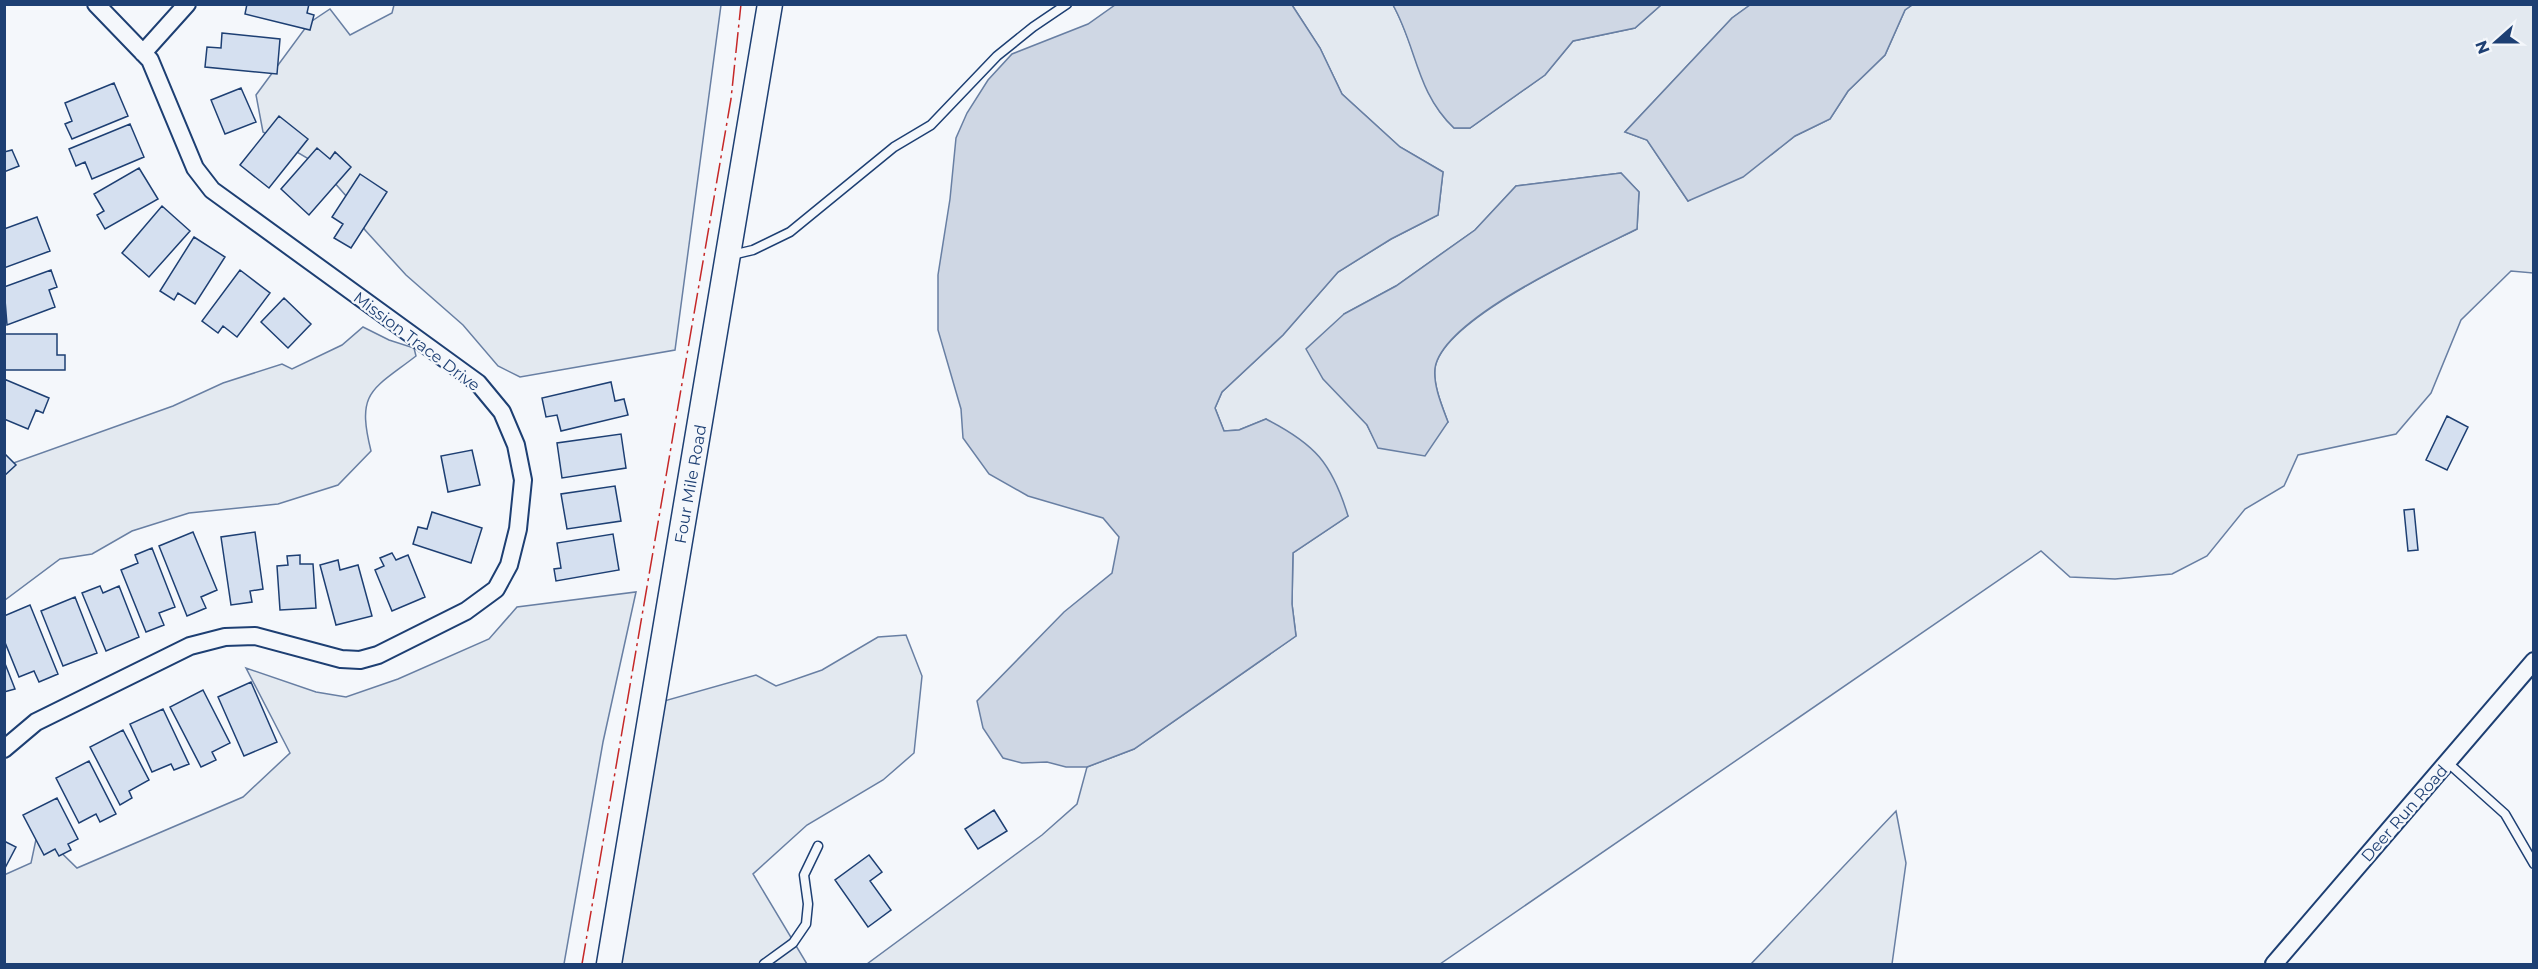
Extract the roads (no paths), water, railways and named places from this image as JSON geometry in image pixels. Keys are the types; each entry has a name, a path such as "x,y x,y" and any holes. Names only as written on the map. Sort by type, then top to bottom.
{"main road":[{"name":"Four Mile Road","path":"609,964 770,4"}],"street":[{"name":"Mission Trace Drive","path":"4,749 36,722 190,646 225,637 255,636 341,659 360,660 378,655 466,611 496,589 509,565 518,529 523,480 516,445 502,412 478,383 212,190 195,168 150,60 96,4"},
{"path":"143,53 187,4"},
{"name":"Deer Run Road","path":"2274,964 2534,661"}],"lane":[{"path":"728,256 753,250 790,232 894,147 931,124 997,56 1033,27 1067,4"},
{"path":"2447,762 2505,814 2534,864"},
{"path":"764,964 793,943 806,924 808,904 804,875 818,846"}]}
